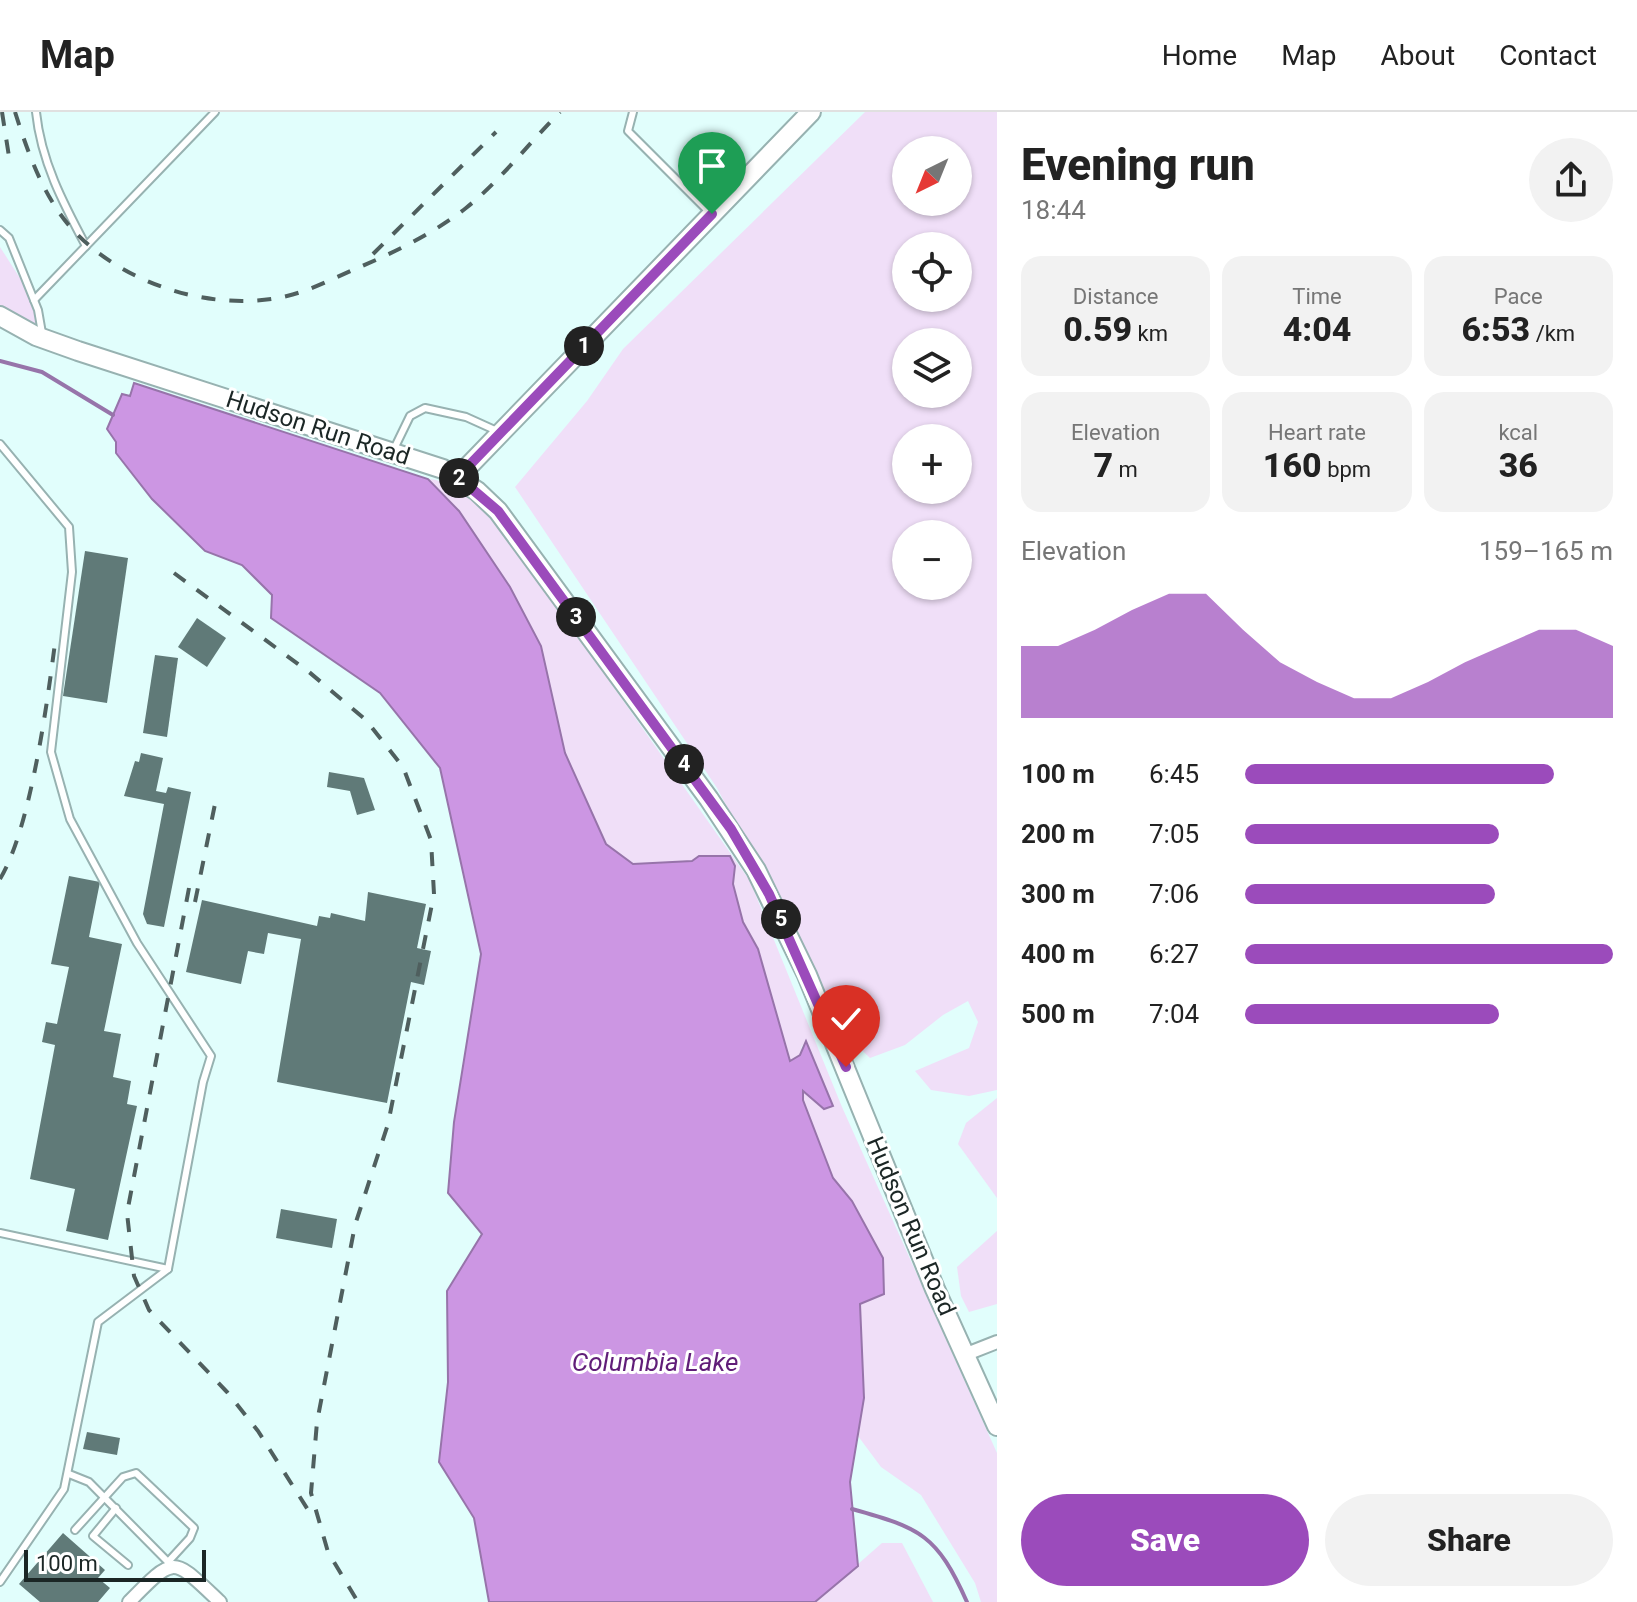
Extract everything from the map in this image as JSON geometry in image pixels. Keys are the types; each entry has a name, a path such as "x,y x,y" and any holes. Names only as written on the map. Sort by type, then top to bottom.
{"main road":[{"path":"458,477 811,112"},
{"name":"Hudson Run Road","path":"0,316 43,337 392,452 458,477 487,500 709,799 756,870 807,975 964,1355 997,1426"}],"street":[{"path":"964,1355 997,1342"},
{"path":"129,1602 161,1569 174,1565 220,1602"}],"lane":[{"path":"36,112 39,138 50,174 86,246"},
{"path":"34,300 215,112"},
{"path":"633,112 628,131 712,214"},
{"path":"0,230 9,238 34,300 43,337"},
{"path":"392,452 410,416 425,408 466,417 500,433"},
{"path":"0,444 69,527 72,572 51,752 70,819 137,943 211,1056 168,1269 98,1322 64,1489 0,1582"},
{"path":"0,1233 168,1269"},
{"path":"69,1474 89,1482 104,1496 174,1565 194,1533 191,1522 136,1473 123,1477 104,1496 75,1530"},
{"path":"116,1508 93,1536 128,1565"}],"shaded area":[{"path":"865,112 997,112 997,1090 969,1096 931,1090 915,1071 969,1048 978,1022 968,1001 943,1015 905,1045 870,1058 847,1036 717,788 515,487 587,401 623,349"},
{"path":"0,247 34,300 43,337 0,316"},
{"path":"428,479 441,481 467,497 520,554 750,881 842,1107 997,1453 997,1602 981,1602 975,1583 921,1495 881,1467 858,1436 864,1398 852,1201 833,1178 803,1099 803,1090 824,1109 833,1105 802,1045 800,1055 790,1062 758,949 743,922 733,884 692,861 632,864 606,844 565,753 541,646 510,587 459,511"},
{"path":"997,1098 997,1198 958,1144 966,1123"},
{"path":"997,1231 997,1304 969,1312 961,1296 957,1267"},
{"path":"882,1543 902,1543 933,1602 815,1602"}],"water":[{"name":"Columbia Lake","path":"134,383 428,479 459,511 510,587 541,646 565,753 606,844 633,864 692,861 699,856 730,856 735,866 733,884 743,922 758,949 790,1061 800,1055 806,1041 833,1106 824,1109 803,1091 803,1100 833,1178 852,1201 883,1258 884,1294 860,1304 864,1398 850,1482 858,1566 815,1602 489,1602 474,1518 439,1462 448,1382 447,1291 482,1234 448,1193 454,1122 481,954 440,768 380,693 271,618 272,595 242,565 205,551 152,499 116,453 116,442 107,429 122,394 130,396"}],"building":[{"path":"85,551 128,558 107,703 63,696"},
{"path":"197,618 226,638 207,667 178,647"},
{"path":"155,655 178,658 167,737 143,733"},
{"path":"141,753 163,758 156,791 166,793 168,787 191,792 164,927 147,924 143,914 164,804 124,796 135,761 139,762"},
{"path":"329,772 364,778 375,810 357,815 350,791 327,787"},
{"path":"69,876 100,882 89,937 122,944 104,1031 121,1034 113,1077 131,1081 127,1104 137,1106 108,1240 66,1231 75,1189 30,1179 55,1045 42,1042 46,1022 57,1024 69,967 51,964"},
{"path":"368,892 426,904 417,948 431,951 424,985 411,982 387,1103 277,1082 301,939 268,933 264,954 248,951 241,984 186,972 202,900 317,926 319,916 330,918 331,913 365,921"},
{"path":"281,1209 337,1219 332,1248 276,1238"},
{"path":"87,1432 120,1438 117,1455 83,1449"},
{"path":"63,1533 105,1570 98,1578 110,1588 98,1602 40,1602 19,1584"}],"waterway":[{"path":"0,361 42,372 113,415"},
{"path":"852,1509 895,1522 924,1538 946,1562 967,1602"}],"railway":[{"path":"2,112 10,163"},
{"path":"15,112 31,159 54,205 74,231 95,250 144,280 172,290 230,301 287,296 306,290 388,255 428,233 479,197 560,112"},
{"path":"373,254 496,132"},
{"path":"174,573 309,672 366,720 403,767 431,840 434,894 388,1124 355,1225 317,1422 311,1493 328,1552 358,1602"},
{"path":"0,879 21,828 29,796 56,635"},
{"path":"195,902 215,804"},
{"path":"189,888 127,1213 134,1276 149,1310 227,1392 258,1431 310,1513"}],"route":[{"path":"712,214 458,477 498,511 731,829 769,894 846,1067"}]}
